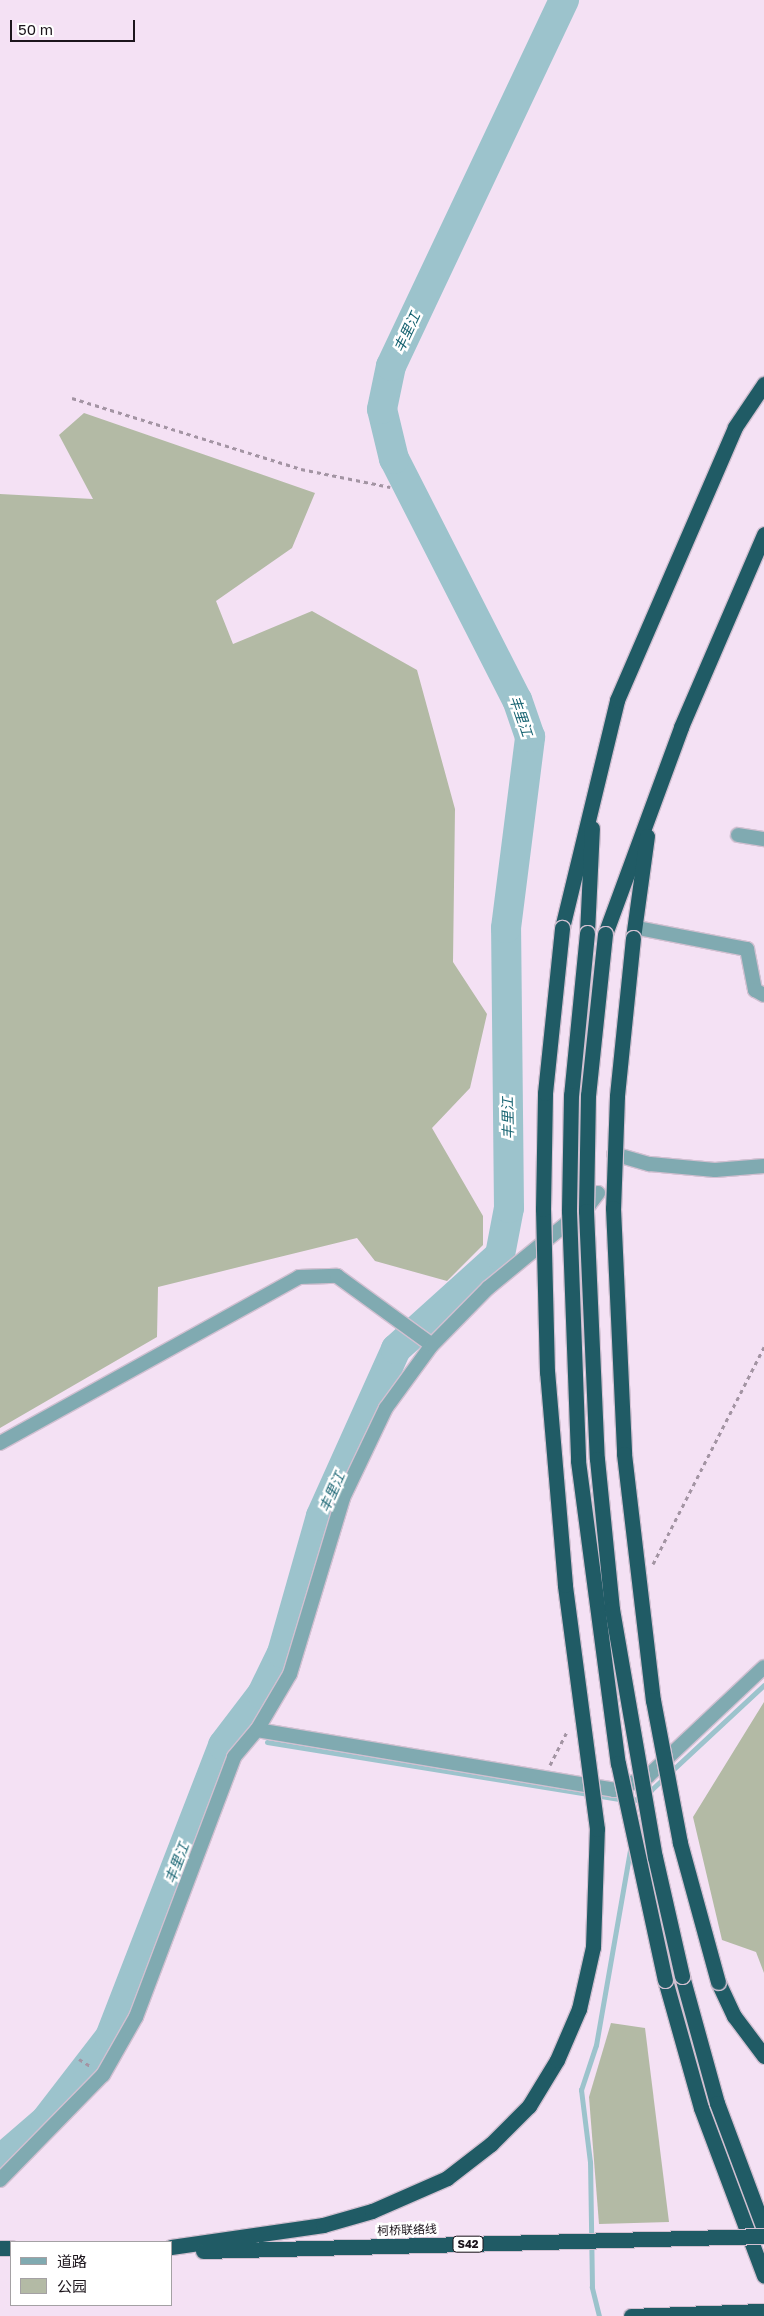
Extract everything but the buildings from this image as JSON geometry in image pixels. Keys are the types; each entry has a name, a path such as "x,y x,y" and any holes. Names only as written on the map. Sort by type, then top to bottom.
{"highway":[{"path":"172,2247 323,2225 372,2211 447,2178 491,2144 529,2106 557,2060 580,2009 595,1930 597,1829 564,1565 547,1372 543,1209 545,1093 562,928 594,787 617,700 735,427 764,384"},
{"path":"764,534 650,807 605,934 588,1115 588,1286 597,1459 612,1609 655,1857 682,1976 717,2103 764,2229"},
{"path":"594,787 587,933 571,1095 569,1192 578,1461 618,1763 665,1980 701,2108 764,2276"},
{"path":"650,807 638,934 617,1096 613,1208 624,1454 653,1700 680,1844 718,1982 734,2016 764,2056"},
{"name":"柯桥联络线","path":"172,2252 764,2236"},
{"path":"631,2316 764,2311"}],"street":[{"path":"738,835 764,839"},
{"path":"638,934 747,949 754,990 764,995"},
{"path":"614,1154 650,1164 715,1170 764,1166"},
{"path":"0,2180 103,2075 136,2017 234,1757 257,1730 290,1674 343,1498 386,1408 429,1342 488,1288 589,1205 598,1193"},
{"path":"0,1443 299,1277 337,1276 403,1321 429,1342"},
{"path":"257,1730 614,1790 648,1776 764,1667"}],"path":[{"path":"72,398 300,469 390,487"}],"green space":[{"path":"84,413 315,493 292,548 216,601 233,644 312,611 417,670 455,809 453,962 487,1014 470,1088 432,1128 483,1216 483,1245 447,1281 375,1261 357,1238 158,1287 157,1337 0,1428 0,494 93,499 59,435"},
{"path":"764,1702 764,1973 756,1952 722,1940 693,1817"},
{"path":"611,2023 645,2028 669,2222 599,2224 589,2097"}],"waterway":[{"name":"丰里江","path":"0,2160 46,2120 110,2037 223,1745 262,1694 282,1653 321,1516 396,1349 500,1255 509,1208 506,928 530,737 517,700 394,459 382,409 391,366 564,0"},
{"path":"267,1742 633,1801 651,1790 764,1685"},
{"path":"599,2316 592,2287 590,2162 581,2090 596,2045 631,1845"}]}
